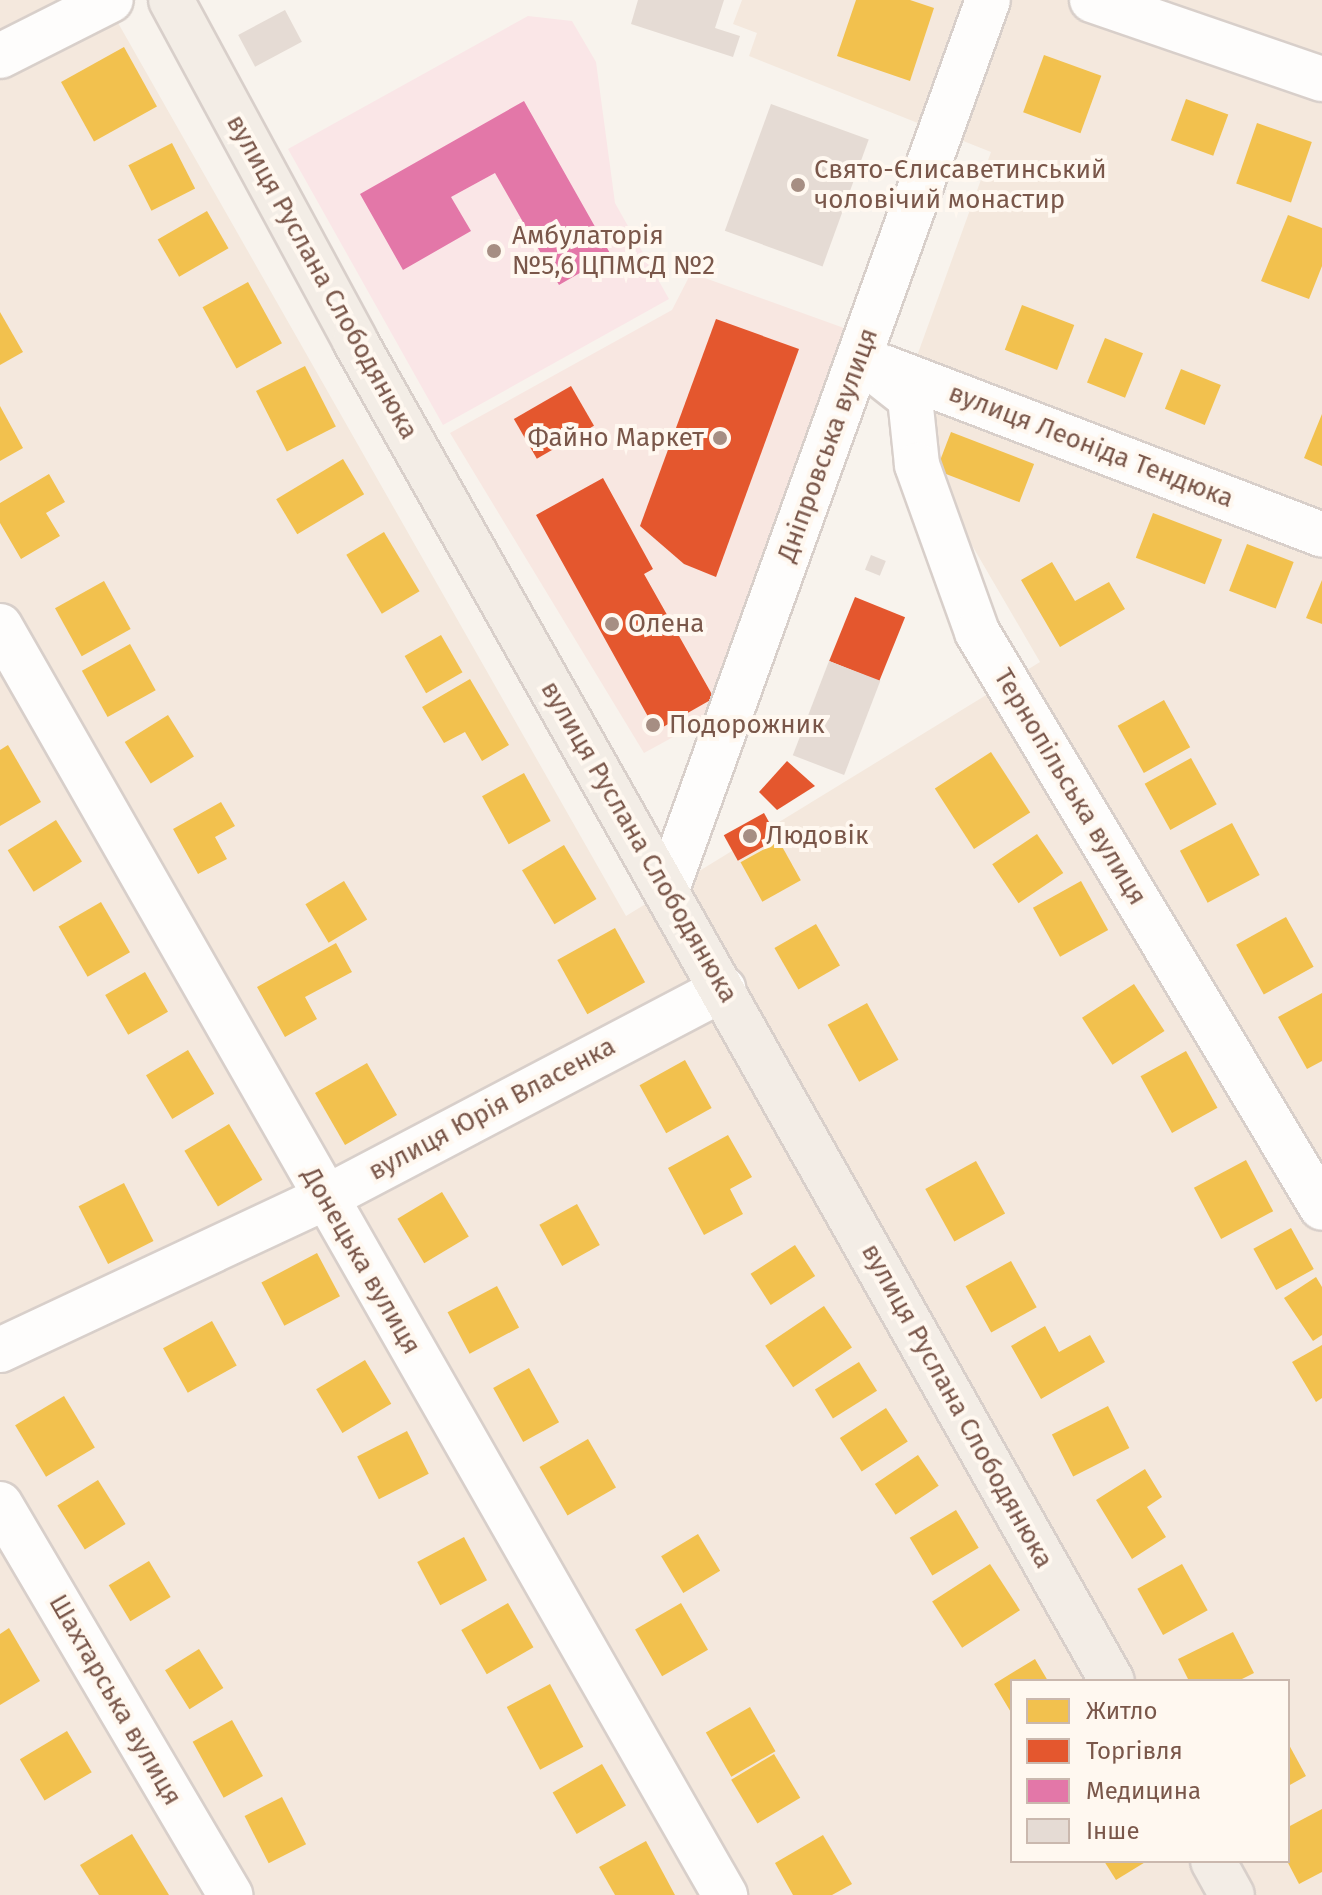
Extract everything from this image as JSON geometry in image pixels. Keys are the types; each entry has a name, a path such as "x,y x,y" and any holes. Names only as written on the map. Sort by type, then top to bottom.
{"main road":[{"name":"вулиця Руслана Слободянюка","path":"171,0 355,341 1111,1679"},
{"path":"1214,1863 1232,1895"}],"street":[{"path":"0,56 111,0"},
{"name":"Дніпровська вулиця","path":"667,889 988,0"},
{"path":"1092,0 1322,79"},
{"name":"вулиця Леоніда Тендюка","path":"859,358 1322,535"},
{"name":"Тернопільська вулиця","path":"859,358 910,398 917,465 977,632 1322,1208"},
{"name":"Донецька вулиця","path":"0,626 725,1895"},
{"name":"вулиця Юрія Власенка","path":"0,1350 325,1198 723,989"},
{"name":"Шахтарська вулиця","path":"0,1504 230,1895"}],"shaded area":[{"path":"0,0 105,0 626,916 1040,662 931,475 917,356 991,152 749,56 757,33 733,24 742,0 1322,0 1322,1895 0,1895"},
{"name":"Амбулаторія №5,6 ЦПМСД №2","path":"528,16 572,21 596,62 615,203 669,299 443,425 288,149"},
{"path":"691,273 844,328 708,718 644,753 450,433 672,310"}],"building: Житло":[{"path":"856,0 910,0 934,8 910,81 837,56"},
{"path":"124,47 157,106 94,141 61,82"},
{"path":"1044,55 1101,76 1080,133 1023,112"},
{"path":"1186,99 1228,114 1213,156 1171,140"},
{"path":"1257,123 1312,142 1291,202 1236,184"},
{"path":"172,143 195,188 151,211 128,165"},
{"path":"207,211 229,248 179,277 158,240"},
{"path":"1288,215 1322,228 1322,266 1309,299 1261,281"},
{"path":"248,282 282,343 236,368 203,307"},
{"path":"1022,305 1074,325 1057,370 1005,350"},
{"path":"0,312 23,352 0,365"},
{"path":"1105,338 1143,353 1125,398 1087,383"},
{"path":"305,366 336,427 287,452 256,391"},
{"path":"1181,369 1221,385 1205,425 1165,409"},
{"path":"0,406 23,448 0,461"},
{"path":"1322,414 1322,466 1304,458"},
{"path":"951,432 1034,464 1019,502 936,470"},
{"path":"343,459 364,494 297,534 276,499"},
{"path":"49,474 65,502 46,513 60,536 21,559 0,523 0,503"},
{"path":"1153,513 1222,540 1205,584 1136,558"},
{"path":"384,532 420,591 382,614 346,555"},
{"path":"1247,544 1294,562 1276,609 1229,591"},
{"path":"1052,562 1075,601 1109,582 1125,609 1060,647 1021,580"},
{"path":"1322,580 1322,624 1306,618"},
{"path":"104,581 131,629 82,656 55,608"},
{"path":"441,635 463,672 426,693 405,656"},
{"path":"130,644 156,690 108,717 82,671"},
{"path":"470,679 509,745 482,761 465,732 444,743 422,707"},
{"path":"1164,700 1190,747 1144,773 1118,726"},
{"path":"168,715 194,757 151,784 125,742"},
{"path":"8,745 41,802 0,826 0,750"},
{"path":"991,752 1030,812 974,849 935,788"},
{"path":"1191,758 1217,804 1170,830 1145,784"},
{"path":"524,773 551,821 509,844 482,796"},
{"path":"221,802 235,826 215,837 227,859 198,874 173,829"},
{"path":"56,820 82,862 34,892 8,850"},
{"path":"1232,823 1260,875 1208,903 1180,851"},
{"path":"1037,834 1063,873 1019,903 992,864"},
{"path":"779,841 801,880 762,902 741,862"},
{"path":"564,845 596,899 554,924 522,870"},
{"path":"344,881 367,920 329,943 305,904"},
{"path":"1081,881 1108,930 1060,957 1033,908"},
{"path":"101,902 130,952 88,977 59,926"},
{"path":"1286,917 1314,967 1264,994 1236,945"},
{"path":"816,924 840,966 798,990 774,948"},
{"path":"615,928 645,982 587,1014 557,960"},
{"path":"336,943 352,972 305,997 317,1019 285,1037 257,987"},
{"path":"145,972 168,1012 128,1035 105,995"},
{"path":"1134,984 1164,1031 1113,1065 1082,1018"},
{"path":"1322,993 1322,1061 1307,1069 1278,1017"},
{"path":"867,1003 899,1060 859,1082 828,1025"},
{"path":"188,1050 214,1094 172,1119 146,1075"},
{"path":"1186,1051 1218,1108 1172,1133 1141,1076"},
{"path":"685,1060 712,1108 666,1133 640,1085"},
{"path":"367,1063 397,1115 345,1145 315,1093"},
{"path":"229,1124 262,1180 218,1206 184,1151"},
{"path":"728,1135 752,1177 730,1189 743,1214 704,1235 668,1168"},
{"path":"1246,1160 1273,1211 1221,1239 1194,1188"},
{"path":"976,1161 1005,1213 954,1242 925,1189"},
{"path":"124,1183 154,1241 108,1264 79,1206"},
{"path":"442,1192 469,1237 424,1263 397,1219"},
{"path":"577,1204 600,1245 562,1266 539,1225"},
{"path":"1291,1228 1314,1269 1276,1290 1253,1249"},
{"path":"795,1245 815,1276 771,1305 751,1274"},
{"path":"317,1253 340,1296 284,1326 261,1283"},
{"path":"1011,1261 1037,1307 991,1333 966,1286"},
{"path":"1316,1277 1322,1287 1322,1335 1313,1341 1284,1298"},
{"path":"497,1286 519,1327 470,1354 448,1312"},
{"path":"824,1306 852,1347 793,1387 765,1346"},
{"path":"212,1321 237,1366 188,1393 163,1348"},
{"path":"1045,1326 1059,1352 1090,1335 1105,1362 1041,1399 1011,1346"},
{"path":"1322,1345 1322,1398 1316,1402 1292,1362"},
{"path":"365,1360 391,1404 342,1433 316,1389"},
{"path":"859,1362 877,1391 833,1418 815,1390"},
{"path":"529,1368 559,1422 523,1442 493,1388"},
{"path":"64,1396 95,1447 46,1477 15,1425"},
{"path":"1108,1406 1129,1448 1073,1476 1052,1435"},
{"path":"886,1408 908,1442 862,1472 840,1438"},
{"path":"407,1431 429,1474 379,1499 357,1456"},
{"path":"588,1439 616,1487 568,1515 540,1467"},
{"path":"918,1455 939,1486 896,1515 875,1484"},
{"path":"1145,1469 1162,1497 1147,1507 1166,1537 1132,1559 1096,1500"},
{"path":"98,1480 126,1524 85,1550 57,1505"},
{"path":"956,1510 979,1548 932,1576 910,1538"},
{"path":"698,1534 720,1571 683,1593 661,1556"},
{"path":"464,1537 487,1580 440,1605 417,1562"},
{"path":"149,1561 171,1597 130,1621 109,1585"},
{"path":"990,1564 1020,1610 962,1648 932,1602"},
{"path":"1182,1564 1208,1610 1163,1635 1137,1589"},
{"path":"508,1603 534,1647 487,1674 461,1630"},
{"path":"681,1603 708,1650 662,1676 635,1630"},
{"path":"9,1628 40,1681 0,1705 0,1634"},
{"path":"1233,1632 1254,1673 1242,1679 1188,1679 1178,1659"},
{"path":"199,1649 223,1688 189,1709 165,1670"},
{"path":"1035,1659 1047,1679 1010,1679 1010,1711 994,1684"},
{"path":"550,1684 583,1747 540,1770 507,1707"},
{"path":"750,1707 776,1751 731,1777 706,1732"},
{"path":"232,1720 263,1776 224,1798 193,1742"},
{"path":"67,1731 92,1772 45,1800 20,1759"},
{"path":"1290,1747 1306,1776 1290,1785"},
{"path":"774,1754 800,1798 757,1823 731,1780"},
{"path":"602,1764 626,1806 577,1834 553,1792"},
{"path":"282,1797 306,1844 269,1863 245,1816"},
{"path":"1322,1809 1322,1872 1299,1884 1288,1863 1290,1826"},
{"path":"132,1834 169,1895 99,1895 80,1865"},
{"path":"823,1835 852,1884 832,1895 793,1895 775,1863"},
{"path":"646,1841 675,1895 615,1895 599,1867"},
{"path":"1105,1863 1144,1863 1116,1880"}],"building: Торгівля":[{"name":"Файно Маркет","path":"716,319 799,349 716,577 684,564 640,526"},
{"path":"571,386 594,426 537,459 514,419"},
{"path":"603,478 653,569 644,574 714,698 656,731 536,515"},
{"path":"855,597 905,617 879,681 829,661"},
{"path":"787,761 815,786 777,810 759,792"},
{"name":"Людовік","path":"764,813 778,838 738,861 724,835"}],"building: Медицина":[{"path":"524,101 611,255 559,285 495,173 451,197 471,231 403,270 360,194"}],"building: Інше":[{"path":"638,0 724,0 715,28 740,36 733,57 631,24"},
{"path":"285,10 302,42 255,67 238,35"},
{"name":"Свято-Єлисаветинський чоловічий монастир","path":"771,104 869,140 823,266 725,231"},
{"path":"871,555 886,561 880,576 865,570"},
{"path":"829,661 880,681 844,775 793,755"}],"place":[{"name":"Свято-Єлисаветинський чоловічий монастир","path":"798,185"},
{"name":"Амбулаторія №5,6 ЦПМСД №2","path":"494,251"},
{"name":"Файно Маркет","path":"720,438"},
{"name":"Олена","path":"612,624"},
{"name":"Подорожник","path":"653,725"},
{"name":"Людовік","path":"750,836"}]}
